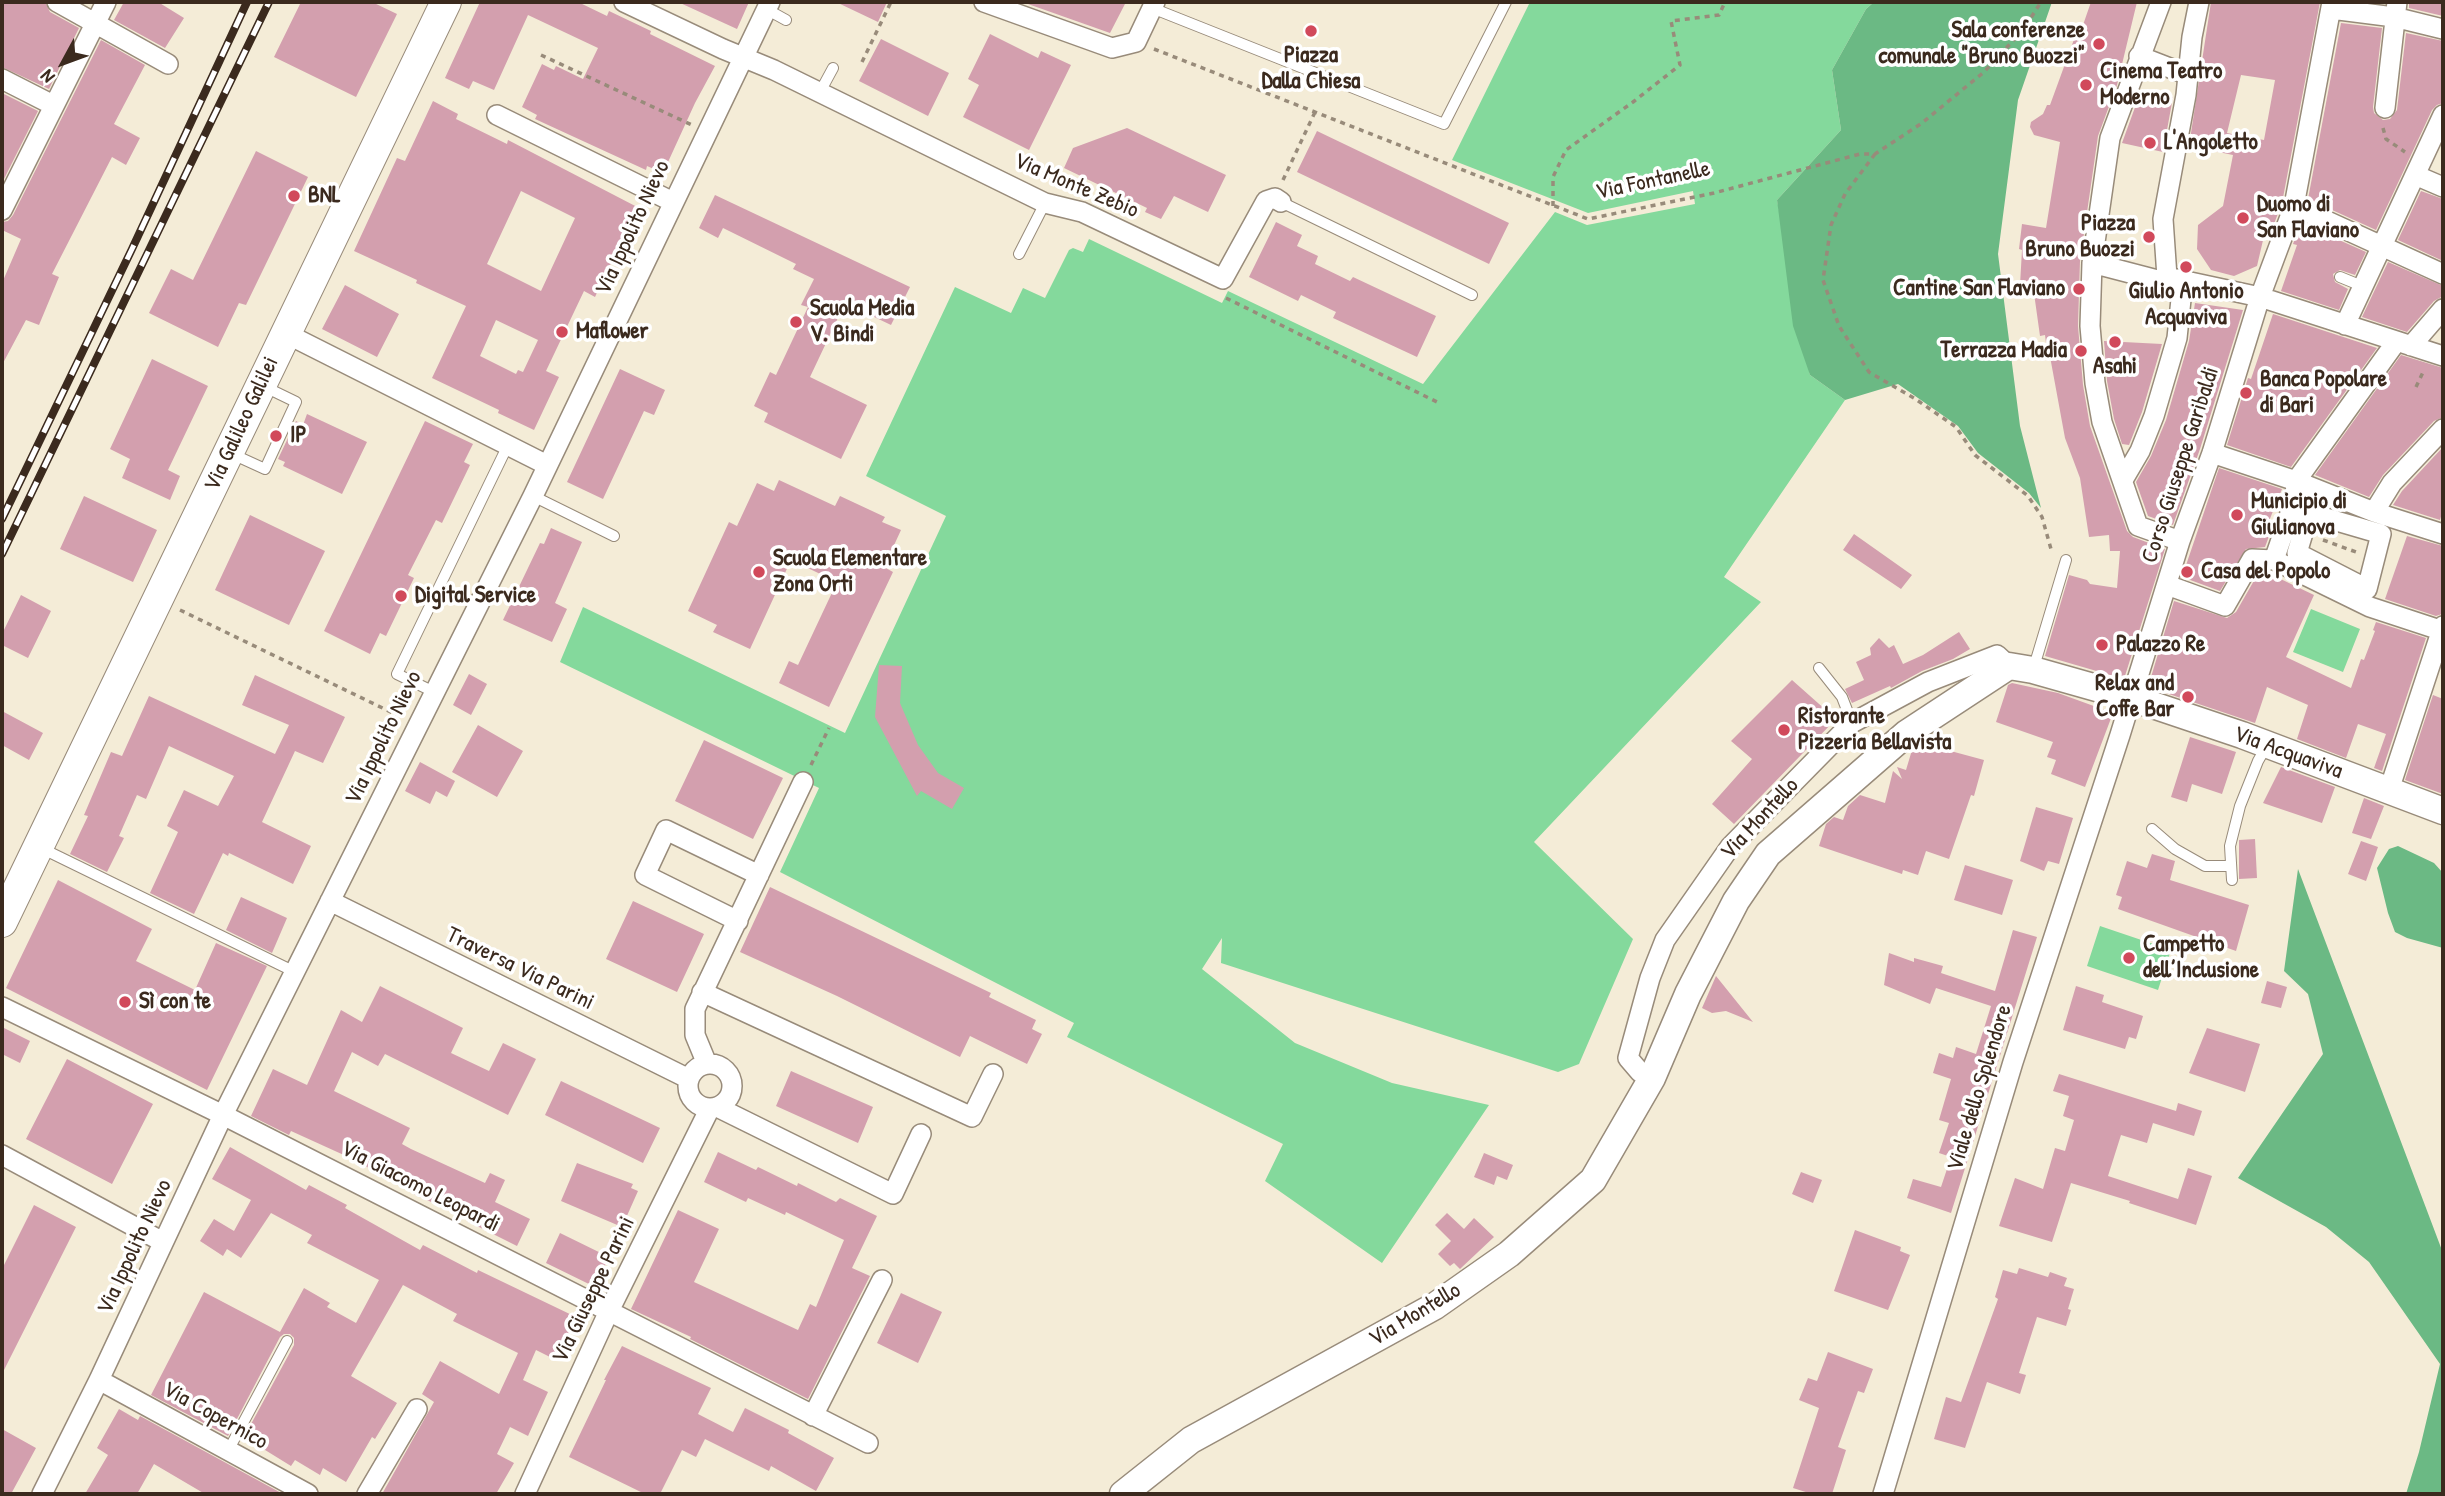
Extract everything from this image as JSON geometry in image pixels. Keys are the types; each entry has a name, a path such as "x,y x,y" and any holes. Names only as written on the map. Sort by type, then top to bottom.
{"main road":[{"name":"Via Galileo Galilei","path":"2,922 261,385 307,344 367,170 446,2"},
{"name":"Via Montello","path":"1123,1494 1191,1440 1435,1306 1509,1254 1593,1180 1652,1077 1688,994 1736,901 1768,855 1907,733 2021,668 2132,698"},
{"name":"Via Acquaviva","path":"2132,698 2267,744 2429,808"}],"street":[{"path":"57,2 168,64"},
{"path":"4,198 106,2"},
{"name":"Via Monte Zebio","path":"624,2 820,92 1045,203 1082,212 1223,279 1266,201 1278,200"},
{"path":"984,2 1112,48 1136,42 1154,5"},
{"path":"2161,2 2110,138 2092,263 2090,326 2095,383 2102,422 2138,527 2180,541"},
{"path":"2123,480 2140,451 2154,416 2177,338 2175,279 2163,219 2199,2"},
{"path":"2332,5 2395,9 2443,29"},
{"name":"Corso Giuseppe Garibaldi","path":"2132,698 2260,297 2294,206 2332,5"},
{"name":"Via Ippolito Nievo","path":"42,1494 99,1380 223,1115 533,496 768,6"},
{"path":"2385,108 2395,9"},
{"path":"2139,56 2188,75"},
{"path":"2,79 53,105"},
{"path":"497,115 673,202"},
{"path":"2345,325 2443,115"},
{"path":"2419,168 2443,187"},
{"path":"2294,206 2443,274"},
{"path":"2092,263 2161,281 2175,279 2260,297 2443,356"},
{"path":"2274,560 2295,499 2296,481 2404,344 2443,309"},
{"path":"307,344 547,465"},
{"path":"2374,512 2392,483 2443,429"},
{"path":"2212,453 2443,534"},
{"path":"2309,513 2381,534 2368,598 2297,554 2309,513"},
{"path":"2368,598 2399,519"},
{"path":"2167,585 2225,606 2252,559 2274,560 2443,629 2389,790"},
{"name":"Via Montello","path":"1652,1077 1640,1072 1628,1058 1650,978 1665,940 1730,847 1852,723 1928,682 1997,655 2021,668"},
{"name":"Viale dello Splendore","path":"1882,1494 2013,1062 2132,698"},
{"path":"707,1064 698,1045 694,1024 695,1009 803,782"},
{"path":"738,921 645,875 666,831 759,875"},
{"name":"Traversa Via Parini","path":"330,901 689,1079"},
{"path":"702,992 972,1117 993,1074"},
{"name":"Via Giacomo Leopardi","path":"2,1007 223,1115 868,1443"},
{"path":"713,1107 728,1098 731,1092 730,1078 721,1067 707,1064 696,1069 689,1079 689,1093 692,1099 703,1107 713,1107 893,1194 921,1134"},
{"name":"Via Giuseppe Parini","path":"525,1494 609,1311 713,1107"},
{"path":"3,1159 163,1242"},
{"path":"813,1416 882,1280"},
{"name":"Via Copernico","path":"99,1380 308,1494"},
{"path":"367,1494 417,1409"}],"lane":[{"path":"1154,5 1444,124 1486,34 1506,2"},
{"path":"768,6 786,20"},
{"path":"820,92 833,68"},
{"path":"1278,200 1472,295"},
{"path":"1019,254 1045,203"},
{"path":"2340,277 2362,286"},
{"path":"230,453 265,469 296,402 261,385"},
{"path":"434,692 397,674 509,444"},
{"path":"533,496 614,536"},
{"path":"2021,668 2066,561"},
{"path":"1819,668 1842,697 1852,723"},
{"path":"2232,880 2230,846 2240,806 2267,744"},
{"path":"2152,829 2175,849 2205,866 2231,866"},
{"path":"39,847 295,972"},
{"path":"228,1451 287,1341"}],"path":[{"path":"862,62 891,2"},
{"path":"1553,206 1553,177 1566,150 1680,65 1671,21 1719,15 1725,2"},
{"name":"Via Fontanelle","path":"1157,50 1588,219 1714,193 1860,154 1875,155 1922,123 1984,72 2023,30 2041,2"},
{"path":"541,55 686,122"},
{"path":"2385,108 2383,120 2386,139 2419,168"},
{"path":"1278,200 1315,112"},
{"path":"1875,155 1845,194 1832,225 1823,280 1839,326 1868,372 1914,398 1956,428 1975,455 2028,496 2042,517 2051,549 2066,561"},
{"path":"1225,298 1437,402"},
{"path":"180,610 397,715"},
{"path":"803,782 829,728"}],"green space":[{"path":"1530,2 1874,2 1866,9 1832,70 1841,130 1777,200 1810,375 1845,400 1724,577 1761,602 1534,842 1633,939 1579,1064 1558,1072 1221,963 1222,938 1202,969 1295,1043 1392,1083 1489,1105 1382,1263 1265,1181 1283,1144 1067,1037 1074,1023 780,872 819,788 560,662 583,607 845,733 946,516 866,476 955,287 1011,313 1023,288 1045,298 1069,250 1073,248 1083,252 1089,239 1222,303 1228,291 1423,384 1555,212 1587,225 1695,204 1693,191 1588,213 1452,160"},
{"path":"1874,2 2052,2 2018,100 1998,254 2020,426 2041,508 2029,493 1978,453 1958,426 1898,384 1845,400 1810,375 1793,326 1777,200 1841,130 1832,70 1866,9"},
{"path":"2311,609 2360,629 2343,672 2293,652"},
{"path":"2398,846 2434,863 2443,873 2443,948 2395,932 2377,868 2389,849"},
{"path":"2298,869 2443,1253 2443,1494 2406,1494 2440,1364 2369,1262 2326,1227 2238,1178 2323,1054 2308,994 2284,971"},
{"name":"Campetto dell’Inclusione","path":"2100,926 2171,950 2158,990 2087,966"}],"building":[{"path":"2,2 45,2 50,12 79,28 49,89 2,67"},
{"path":"124,2 158,2 184,18 165,48 114,20"},
{"path":"301,2 372,2 397,14 356,97 274,57"},
{"path":"480,2 578,2 607,16 609,11 715,66 663,173 647,166 646,170 535,119 537,115 522,107 542,64 554,70 556,66 583,79 598,48 528,15 494,90 473,81 469,89 445,78"},
{"path":"678,2 749,2 737,29"},
{"path":"836,2 887,2 878,22"},
{"path":"1028,2 1126,2 1110,33"},
{"path":"2091,2 2137,2 2117,85 2098,136 2080,261 2078,326 2083,385 2090,426 2127,531 2133,537 2165,549 2124,679 2045,656 2069,575 2087,580 2090,584 2117,588 2120,551 2110,551 2109,535 2089,537 2080,478 2065,438 2045,335 2040,336 2033,286 2020,285 2022,250 2019,249 2022,224 2046,228 2060,142 2034,135 2031,122 2050,105 2080,23 2083,25"},
{"path":"2211,2 2320,2 2282,203 2269,237 2264,236 2257,266 2234,276 2211,270 2197,249 2198,225 2223,206 2233,155 2189,146","holes":["2241,75 2275,80 2264,140 2227,133"]},
{"path":"2409,2 2443,2 2443,16 2409,8"},
{"path":"2341,23 2382,28 2373,107 2374,113 2383,120 2390,119 2397,110 2406,33 2443,41 2443,103 2432,110 2376,230 2308,199"},
{"path":"990,34 1038,58 1041,51 1071,65 1029,150 963,117 979,85 968,79"},
{"path":"881,39 949,73 928,116 859,81"},
{"path":"101,40 145,65 114,124 140,138 126,165 112,157 52,274 59,277 39,325 26,320 2,365 2,283 21,239 2,230 2,222 8,221 13,215"},
{"path":"2141,91 2173,97 2163,152 2122,143"},
{"path":"2,93 38,111 2,183"},
{"path":"433,101 458,114 456,119 507,144 508,140 641,209 625,244 621,242 595,297 584,291 546,371 559,377 534,430 432,378 466,306 354,251 397,158 405,161","holes":["521,191 575,218 541,291 487,264","496,320 538,340 523,372 518,370 516,374 480,356"]},
{"path":"1127,128 1226,175 1208,212 1174,196 1161,219 1145,212 1147,208 1064,168 1073,148"},
{"path":"1317,131 1509,223 1489,264 1297,172"},
{"path":"256,151 308,177 246,305 239,303 218,347 149,313 171,269 193,280"},
{"path":"2421,191 2443,199 2443,261 2398,240"},
{"path":"715,195 910,287 891,325 845,303 810,377 867,405 841,459 764,422 768,413 754,406 770,372 776,375 808,307 801,305 814,279 793,269 796,264 723,228 718,238 699,228"},
{"path":"1276,222 1302,235 1297,246 1318,256 1315,264 1350,281 1353,277 1436,316 1417,357 1333,318 1336,312 1301,295 1298,301 1249,277"},
{"path":"2301,223 2366,252 2355,275 2340,270 2333,274 2335,282 2348,289 2339,310 2281,291 2297,245 2293,244"},
{"path":"2388,262 2443,286 2443,296 2434,301 2407,332 2362,317"},
{"path":"345,285 399,314 377,357 322,329"},
{"path":"2195,303 2243,310 2200,449 2173,525 2148,516 2136,482 2151,456 2166,420 2189,341"},
{"path":"2273,314 2377,348 2291,467 2227,445 2248,378 2251,379"},
{"path":"2104,341 2162,344 2142,412 2129,445 2122,444 2114,419 2107,381"},
{"path":"2401,355 2443,368 2443,417 2434,421 2383,475 2369,497 2315,475"},
{"path":"152,359 208,386 168,470 180,476 170,500 122,478 130,459 110,449"},
{"path":"620,369 665,390 654,415 644,411 603,499 567,482"},
{"path":"307,414 367,442 342,494 283,466 285,462 278,459 296,421 303,425"},
{"path":"425,421 473,444 464,462 470,465 442,523 436,520 408,575 414,578 386,636 380,633 370,654 324,631"},
{"path":"2443,447 2443,510 2440,520 2393,505 2402,491"},
{"name":"Municipio di Giulianova","path":"2219,468 2282,489 2269,521 2274,523 2265,547 2246,549 2220,591 2182,577"},
{"path":"779,480 835,506 840,496 885,517 882,522 901,530 884,567 893,572 829,707 779,683 789,661 798,665 837,582 791,560 750,649 713,632 717,625 688,611 729,522 737,526 757,483 774,491"},
{"path":"84,496 157,530 133,582 60,549"},
{"path":"250,515 325,551 289,625 215,590"},
{"path":"551,528 582,542 555,603 567,609 552,642 503,620 540,543 544,544"},
{"path":"1854,534 1912,575 1901,589 1843,550"},
{"path":"2407,536 2443,546 2442,614 2436,616 2385,599"},
{"path":"2259,572 2266,572 2314,595 2286,657 2351,688 2375,631 2376,622 2426,638 2382,771 2374,768 2386,734 2358,724 2346,758 2297,739 2308,705 2267,687 2255,723 2148,687 2174,601 2227,618 2236,612"},
{"path":"21,595 51,611 28,658 2,645 2,634"},
{"path":"1959,632 1970,649 1891,688 1890,686 1852,703 1845,689 1864,680 1856,662 1871,655 1870,648 1879,638 1889,648 1894,645 1903,664 1923,655"},
{"path":"879,665 902,666 900,703 918,745 938,773 964,788 952,809 921,791 917,796 875,717"},
{"path":"469,674 487,684 471,715 453,705"},
{"path":"255,675 345,717 323,763 295,751 262,822 311,846 293,884 229,853 228,856 223,853 194,914 150,893 178,832 167,826 184,790 218,806 234,776 169,746 146,799 137,795 119,836 124,838 107,872 70,854 88,816 84,815 111,752 122,756 149,696 275,754 289,725 242,705"},
{"name":"Ristorante Pizzeria Bellavista","path":"1792,680 1836,719 1734,824 1712,804 1752,759 1731,741"},
{"path":"2012,683 2058,693 2113,713 2085,787 2051,774 2056,760 2047,757 2053,742 1996,722 2008,685"},
{"path":"2433,695 2443,699 2443,794 2405,780"},
{"path":"2,711 43,733 29,760 2,745"},
{"path":"478,725 523,751 497,797 452,772"},
{"path":"2190,737 2236,752 2222,794 2192,784 2187,802 2171,797"},
{"path":"704,740 783,778 753,839 675,801"},
{"path":"1921,743 1984,760 1974,796 1971,795 1949,859 1926,851 1918,875 1903,870 1902,874 1819,846 1826,824 1834,817 1843,820 1848,806 1860,795 1885,803 1893,771 1902,779 1897,767 1906,770 1912,750"},
{"path":"420,762 455,781 447,797 436,791 430,804 405,791"},
{"path":"2281,767 2335,787 2322,823 2263,803"},
{"path":"2364,798 2384,806 2371,839 2352,833"},
{"path":"2036,807 2073,818 2059,864 2048,861 2044,871 2020,861"},
{"path":"2255,839 2257,878 2239,879 2239,840"},
{"path":"2361,841 2378,847 2366,881 2348,874"},
{"path":"2152,854 2175,861 2170,880 2249,905 2236,951 2118,909 2122,897 2116,895 2127,861 2147,868"},
{"path":"1965,865 2013,880 2002,915 1954,900"},
{"name":"Sì con te","path":"58,880 152,929 136,961 195,990 216,943 267,966 207,1090 6,988"},
{"path":"770,887 991,993 989,997 1036,1020 1032,1029 1042,1034 1027,1064 970,1036 960,1057 740,952"},
{"path":"241,897 287,918 272,953 226,930"},
{"path":"633,901 704,934 677,992 606,959"},
{"path":"2013,930 2037,937 1951,1213 1907,1198 1913,1179 1941,1187 1951,1157 1939,1153 1949,1123 1939,1120 1951,1079 1933,1073 1939,1053 1953,1058 1956,1047 1976,1054 1991,1006 1936,988 1930,1004 1884,985 1889,953 1914,962 1914,958 1943,966 1941,973 1995,991"},
{"path":"1716,976 1753,1022 1726,1011 1712,1013 1702,1008"},
{"path":"2267,981 2287,987 2281,1008 2261,1003"},
{"path":"380,986 463,1028 451,1053 489,1071 503,1043 536,1059 508,1115 385,1054 378,1066 352,1052 334,1091 410,1128 402,1144 411,1149 485,1183 490,1173 505,1180 495,1202 530,1219 517,1246 346,1156 291,1131 289,1135 251,1116 273,1069 307,1085 341,1010 362,1022"},
{"path":"2076,986 2104,995 2102,1002 2143,1016 2136,1039 2129,1037 2125,1049 2063,1030"},
{"path":"2,1027 30,1041 20,1063 2,1054"},
{"path":"2207,1028 2260,1044 2245,1092 2189,1073"},
{"path":"67,1059 153,1104 112,1184 26,1139"},
{"path":"791,1071 873,1107 858,1143 776,1106"},
{"path":"2059,1074 2176,1111 2178,1103 2202,1111 2194,1136 2153,1123 2147,1143 2121,1135 2108,1176 2178,1199 2188,1168 2212,1176 2196,1225 2071,1183 2052,1242 1999,1226 2015,1178 2043,1189 2055,1148 2065,1151 2074,1120 2063,1116 2069,1096 2053,1091"},
{"path":"561,1081 660,1128 643,1163 545,1115"},
{"path":"230,1147 306,1190 309,1185 347,1205 345,1208 420,1250 423,1245 477,1273 478,1270 576,1317 556,1360 536,1350 523,1380 548,1392 528,1436 510,1427 497,1454 514,1463 496,1494 382,1494 434,1402 422,1394 440,1361 499,1394 518,1353 453,1321 457,1314 403,1285 351,1376 397,1403 375,1439 372,1437 346,1482 323,1468 320,1475 295,1460 291,1466 244,1437 294,1345 294,1338 290,1334 280,1337 228,1436 151,1395 204,1292 280,1332 304,1288 330,1303 327,1307 356,1323 379,1280 307,1243 312,1235 271,1213 241,1258 227,1249 223,1256 200,1241 214,1219 234,1231 251,1200 212,1179"},
{"path":"718,1152 797,1186 798,1183 836,1202 840,1198 877,1216 852,1268 870,1276 808,1399 690,1339 691,1337 631,1309 678,1210 719,1229 694,1282 798,1330 810,1304 816,1307 844,1240 786,1212 785,1215 748,1198 746,1202 704,1182"},
{"path":"1484,1153 1513,1165 1507,1180 1497,1176 1494,1185 1474,1177"},
{"path":"577,1163 633,1184 631,1188 638,1191 622,1227 561,1201"},
{"path":"1801,1172 1822,1180 1813,1203 1792,1194"},
{"path":"34,1205 76,1227 2,1374 2,1269"},
{"path":"1447,1213 1464,1229 1474,1218 1494,1237 1460,1269 1454,1263 1450,1266 1438,1254 1451,1241 1435,1225"},
{"path":"1855,1230 1901,1247 1900,1251 1910,1255 1888,1310 1834,1291"},
{"path":"560,1233 609,1257 595,1287 546,1263"},
{"path":"2019,1268 2048,1277 2050,1272 2067,1278 2064,1286 2074,1289 2066,1326 2037,1317 2019,1373 2026,1375 2020,1394 1987,1382 1965,1448 1934,1439 1946,1397 1961,1402 1998,1299 1995,1297 2003,1270 2017,1274"},
{"path":"901,1293 942,1312 918,1363 877,1343"},
{"path":"622,1346 711,1388 698,1414 733,1432 745,1408 789,1430 788,1433 834,1458 816,1491 771,1466 769,1471 705,1439 696,1457 682,1450 660,1494 645,1494 569,1457"},
{"path":"1828,1352 1873,1369 1864,1393 1858,1391 1838,1447 1846,1450 1832,1494 1812,1494 1793,1488 1819,1408 1799,1400 1808,1378 1817,1381"},
{"path":"119,1409 138,1420 140,1416 283,1494 205,1494 154,1464 137,1494 85,1494 108,1455 97,1448"},
{"path":"2,1429 36,1448 11,1494 2,1494"}],"railway":[{"path":"2,519 247,2"},
{"path":"2,554 269,2"}],"place":[{"name":"Piazza Dalla Chiesa","path":"1311,31"},
{"name":"Sala conferenze comunale \"Bruno Buozzi\"","path":"2099,44"},
{"name":"Cinema Teatro Moderno","path":"2086,85"},
{"name":"L'Angoletto","path":"2150,143"},
{"name":"BNL","path":"294,196"},
{"name":"Duomo di San Flaviano","path":"2243,218"},
{"name":"Piazza Bruno Buozzi","path":"2149,237"},
{"name":"Giulio Antonio Acquaviva","path":"2186,267"},
{"name":"Cantine San Flaviano","path":"2079,289"},
{"name":"Scuola Media V. Bindi","path":"796,322"},
{"name":"Maflower","path":"562,332"},
{"name":"Asahi","path":"2115,342"},
{"name":"Terrazza Madia","path":"2081,351"},
{"name":"Banca Popolare di Bari","path":"2246,393"},
{"name":"IP","path":"276,436"},
{"name":"Municipio di Giulianova","path":"2237,515"},
{"name":"Scuola Elementare Zona Orti","path":"759,572"},
{"name":"Casa del Popolo","path":"2187,572"},
{"name":"Digital Service","path":"401,596"},
{"name":"Palazzo Re","path":"2102,645"},
{"name":"Relax and Coffe Bar","path":"2188,697"},
{"name":"Ristorante Pizzeria Bellavista","path":"1784,730"},
{"name":"Campetto dell’Inclusione","path":"2129,958"},
{"name":"Sì con te","path":"125,1002"}]}
